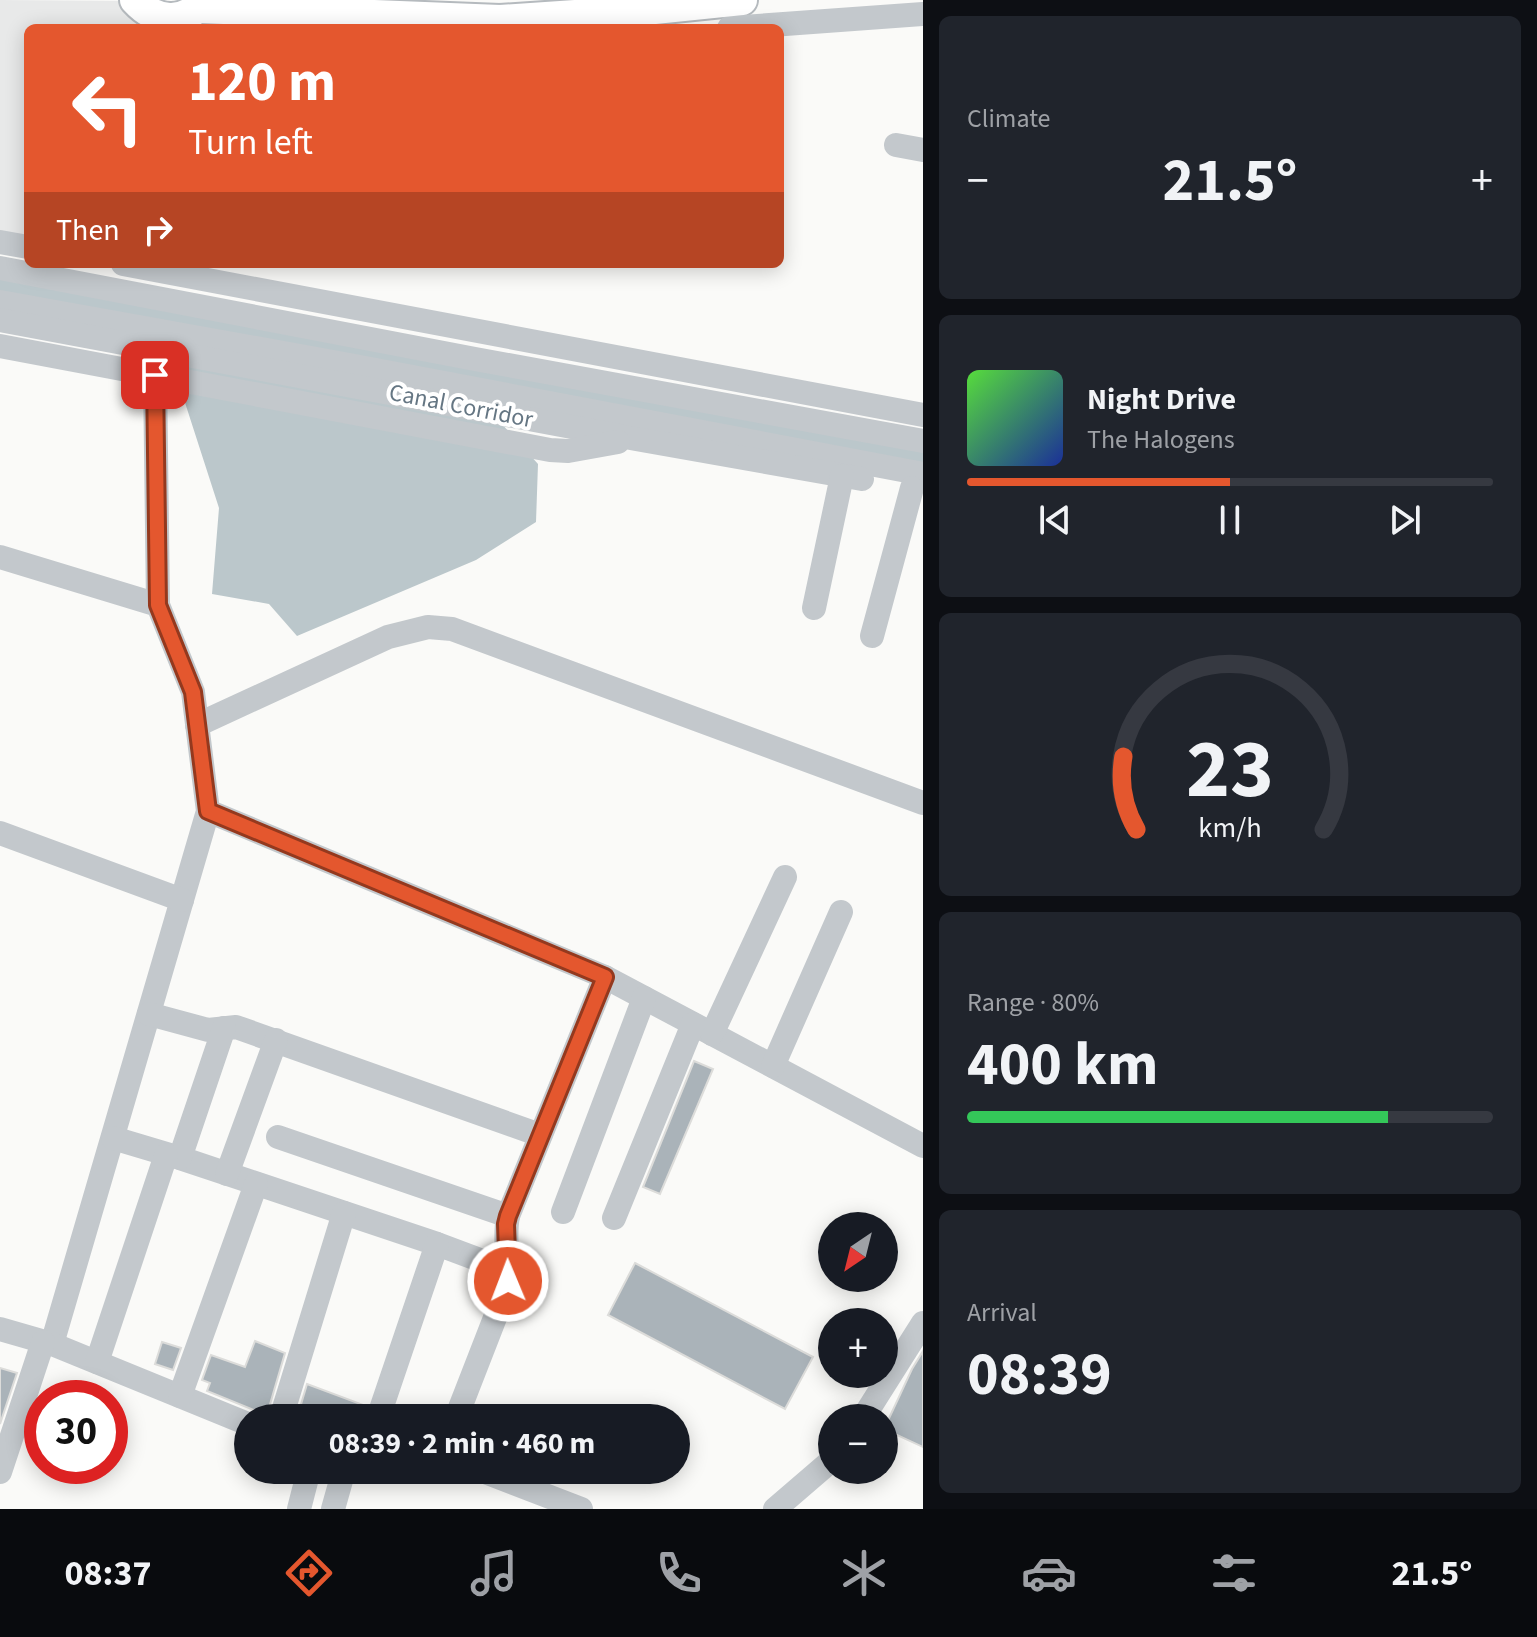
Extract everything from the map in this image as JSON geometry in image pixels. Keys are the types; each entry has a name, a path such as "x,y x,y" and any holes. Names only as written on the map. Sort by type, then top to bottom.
{"main road":[{"path":"135,0 144,10 157,17 171,19 194,13 500,20 643,13 742,0"}],"street":[{"path":"784,24 923,14"},
{"path":"896,145 923,150"},
{"path":"0,242 24,246"},
{"path":"0,268 923,441"},
{"path":"175,269 923,415"},
{"path":"0,302 344,364 919,484 872,636"},
{"name":"Canal Corridor","path":"0,320 842,476 919,484"},
{"path":"0,346 550,450 568,451 636,439"},
{"path":"0,1472 48,1343 113,1138 208,811 193,692 158,605 155,375"},
{"path":"814,608 842,476"},
{"path":"0,557 158,605"},
{"path":"197,725 388,637 428,627 452,629 923,803"},
{"path":"208,811 605,977 923,1146"},
{"path":"0,833 182,900"},
{"path":"614,1218 702,1029 785,877"},
{"path":"773,1066 841,912"},
{"path":"461,1404 505,1292 509,1271 508,1216 605,977"},
{"path":"563,1212 644,998"},
{"path":"149,1014 208,1030 236,1027 540,1135"},
{"path":"97,1362 224,1028"},
{"path":"227,1174 276,1040"},
{"path":"278,1137 508,1216"},
{"path":"113,1138 437,1244 509,1271"},
{"path":"180,1396 256,1184"},
{"path":"285,1404 344,1213"},
{"path":"383,1404 437,1244"},
{"path":"872,1404 923,1323"},
{"path":"0,1329 48,1343 234,1418"},
{"path":"775,1509 818,1472"},
{"path":"299,1509 305,1484"},
{"path":"333,1509 340,1484"},
{"path":"516,1484 581,1509"}],"shaded area":[{"path":"0,0 132,1 176,24 24,24 24,243 0,239"},
{"path":"168,350 501,423 538,464 536,522 476,560 297,636 269,604 212,594 219,508"}],"building":[{"path":"694,1061 713,1069 660,1194 643,1187"},
{"path":"635,1263 813,1357 785,1409 608,1315"},
{"path":"255,1341 285,1353 270,1404 239,1404 207,1391 210,1383 202,1380 211,1355 245,1367"},
{"path":"162,1342 181,1348 173,1370 155,1364"},
{"path":"923,1351 923,1447 898,1435 896,1404"},
{"path":"0,1368 17,1373 0,1424"},
{"path":"307,1384 361,1404 301,1404"}],"waterway":[{"path":"0,287 923,457"}],"route":[{"path":"155,375 158,605 193,692 208,811 605,977 508,1216 508,1281"}]}
